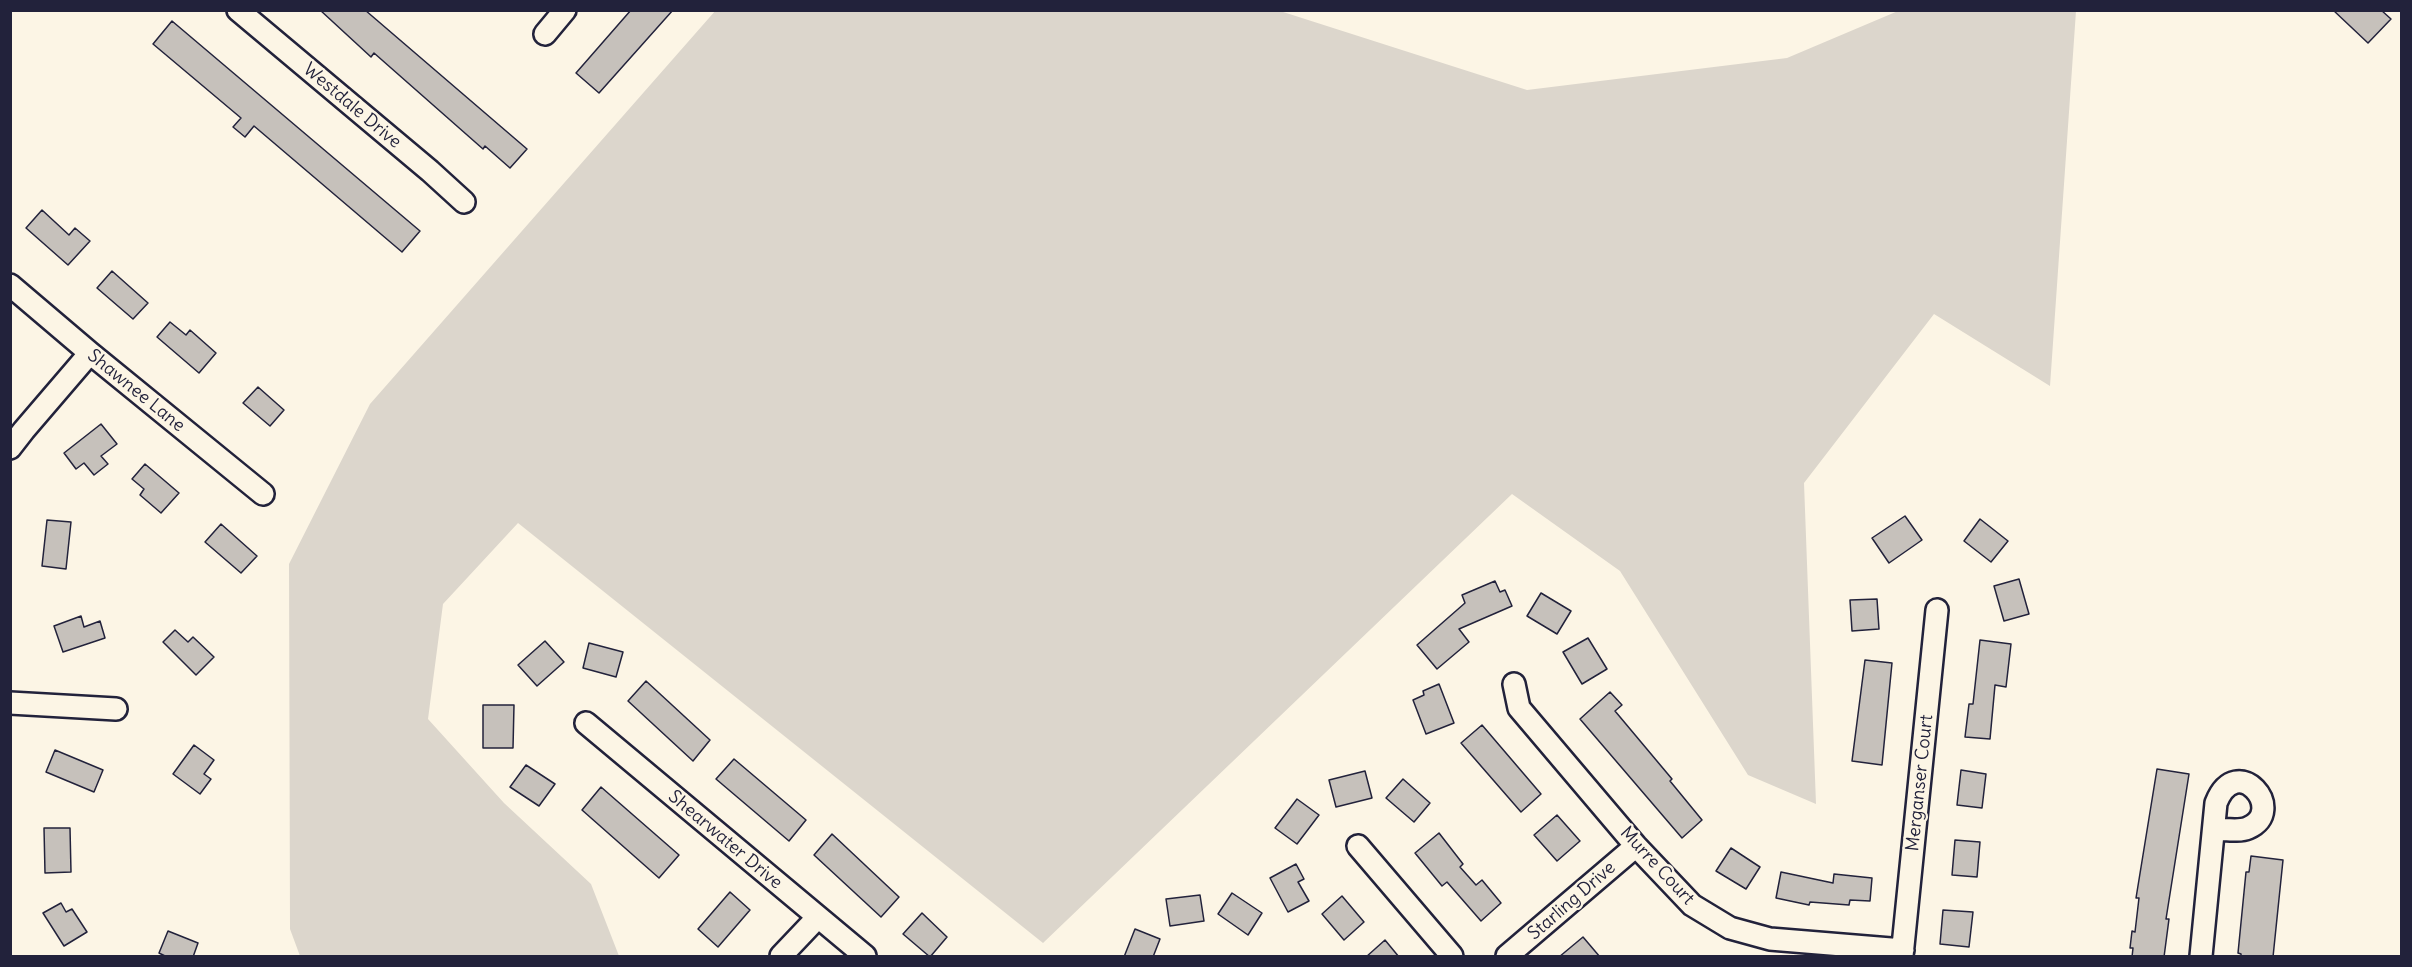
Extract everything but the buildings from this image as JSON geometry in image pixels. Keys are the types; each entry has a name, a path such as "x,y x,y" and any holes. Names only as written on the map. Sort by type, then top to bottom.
{"street":[{"name":"Westdale Drive","path":"238,10 464,202"},
{"path":"545,34 565,10"},
{"name":"Shawnee Lane","path":"10,285 263,495"},
{"path":"10,448 90,353"},
{"name":"Merganser Court","path":"1902,953 1937,610"},
{"name":"Murre Court","path":"1514,684 1519,708 1636,846 1692,905 1730,928 1770,939 1902,953"},
{"path":"10,703 116,708"},
{"name":"Shearwater Drive","path":"586,723 865,957"},
{"path":"2201,957 2215,829"},
{"path":"1358,846 1452,957"},
{"name":"Starling Drive","path":"1507,957 1636,846"},
{"path":"782,957 818,917"}],"shaded area":[{"path":"716,10 1280,11 1527,90 1787,58 1898,11 2076,11 2050,386 1934,314 1804,483 1816,804 1748,775 1620,571 1512,494 1043,943 518,523 443,604 428,719 504,803 591,884 619,956 300,956 290,929 289,564 370,404"}]}
